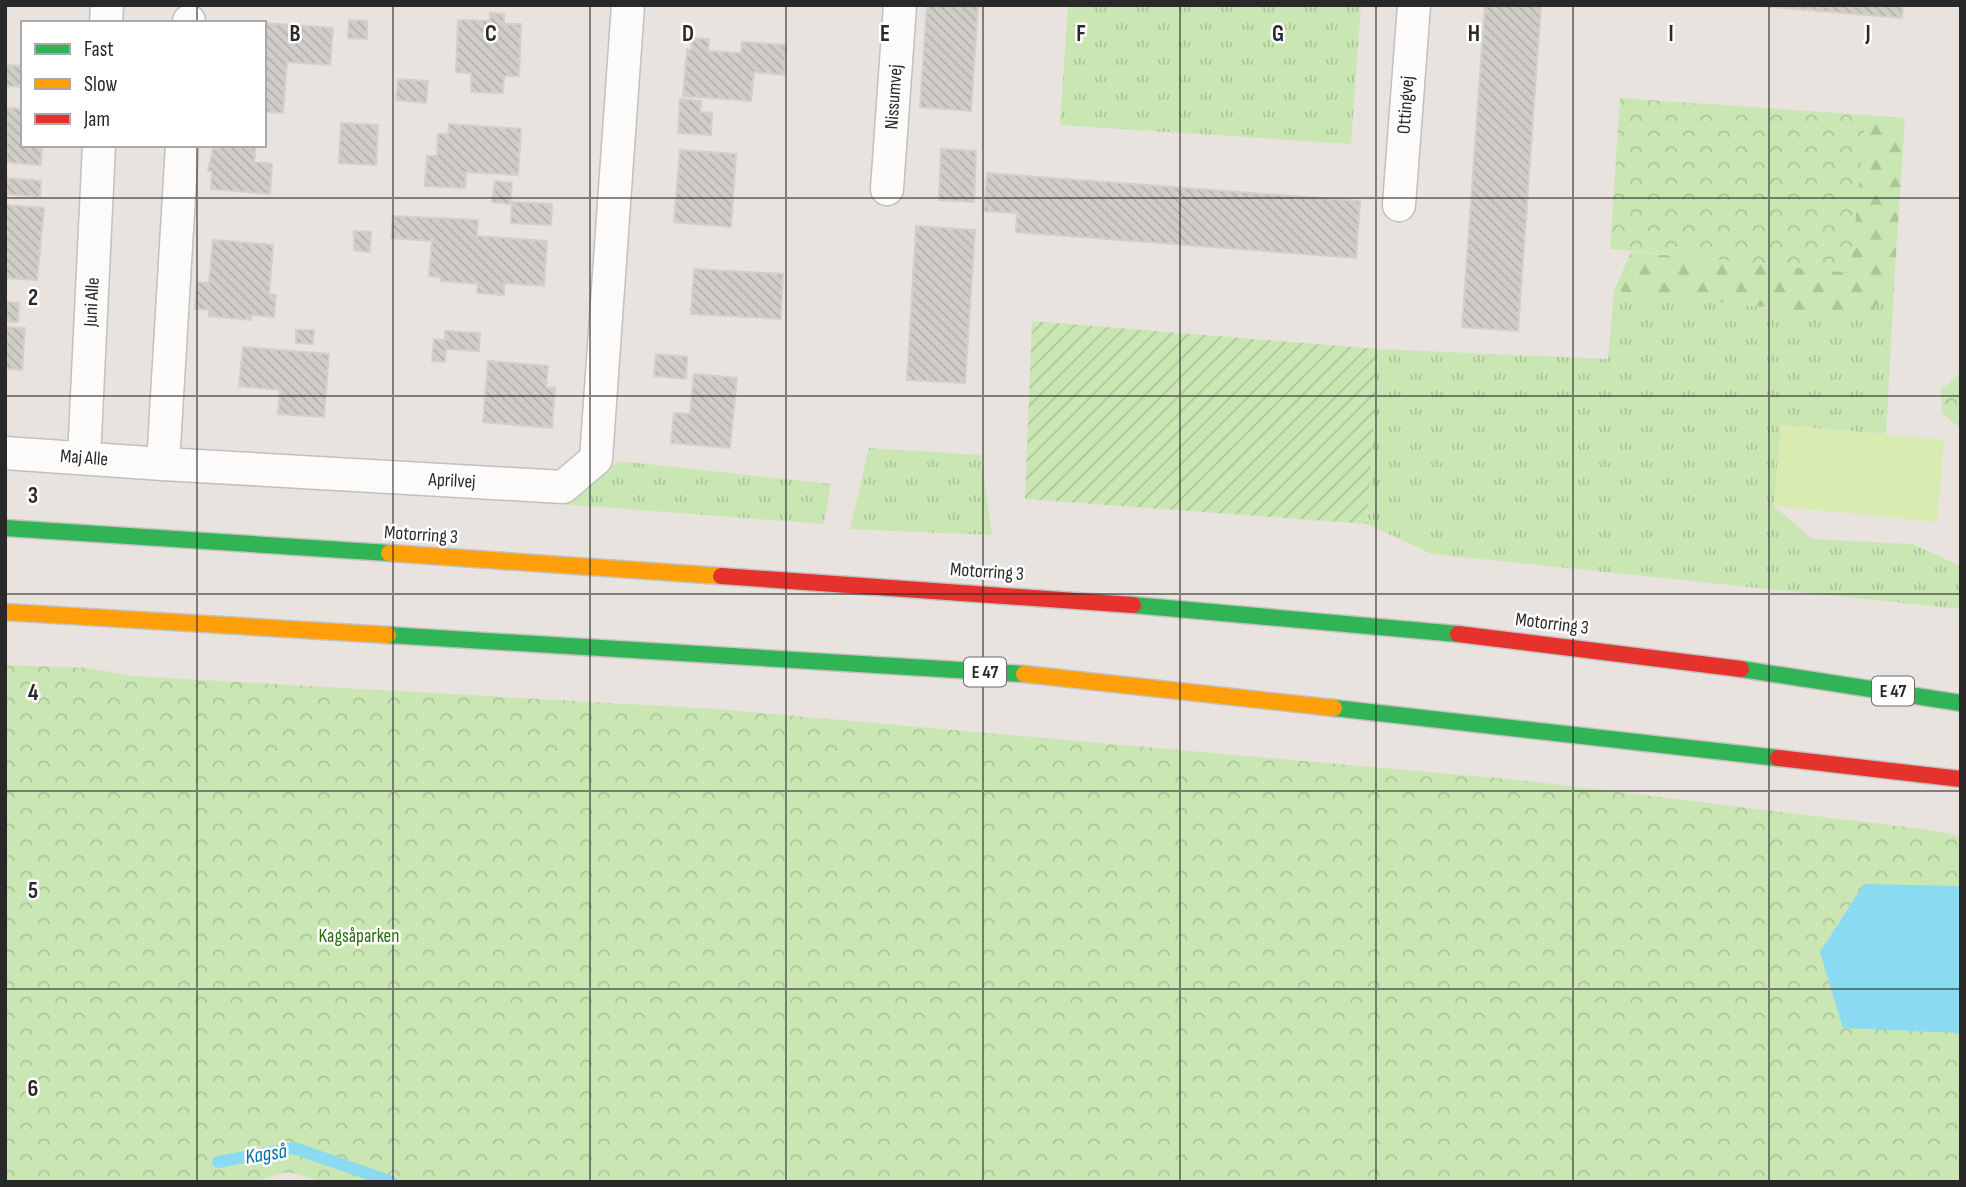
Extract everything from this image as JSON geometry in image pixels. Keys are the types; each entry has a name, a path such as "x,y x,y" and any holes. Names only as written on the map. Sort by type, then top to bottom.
{"highway":[{"name":"Motorring 3","path":"5,528 1042,597 1475,635 1825,679 1961,703"},
{"name":"E 47","path":"5,612 1027,674 1961,779"},
{"path":"1825,679 1934,681"}],"street":[{"name":"Aprilvej","path":"163,464 563,487 596,459 628,5"},
{"name":"Nissumvej","path":"887,189 900,5"},
{"name":"Ottingvej","path":"1399,205 1413,5"},
{"name":"Juni Alle","path":"84,458 99,147"},
{"path":"163,464 182,147"},
{"name":"Maj Alle","path":"5,453 163,464"}],"green space":[{"path":"1068,5 1361,5 1351,144 1060,125"},
{"path":"1620,98 1866,115 1850,273 1610,249"},
{"path":"1866,115 1905,118 1895,270 1869,318 1614,291 1631,252 1850,272"},
{"path":"1895,270 1886,434 1781,425 1774,506 1812,539 1912,544 1961,566 1961,609 1432,554 1367,524 1378,349 1608,359 1614,291 1868,318"},
{"path":"1032,321 1378,349 1367,524 1025,499"},
{"path":"1961,372 1961,429 1943,414 1940,391"},
{"path":"1781,425 1944,440 1937,522 1774,506"},
{"path":"869,448 981,455 992,535 850,529"},
{"path":"619,461 831,484 824,524 561,504"},
{"name":"Kagsåparken","path":"5,665 88,668 132,676 716,709 1519,780 1923,829 1961,836 1961,1182 325,1182 288,1172 251,1182 5,1182"}],"water":[{"path":"1864,884 1961,886 1961,1033 1843,1028 1820,952"}],"building":[{"path":"927,5 978,5 971,111 920,107"},
{"path":"1485,5 1541,5 1518,331 1462,327"},
{"path":"1747,5 1903,5 1902,18"},
{"path":"490,13 504,14 504,24 521,24 519,76 504,76 503,93 471,92 471,73 456,72 458,20 490,21"},
{"path":"349,20 367,21 367,39 348,38"},
{"path":"266,23 333,28 330,65 287,62 283,113 266,112"},
{"path":"692,38 709,39 708,51 741,53 742,42 786,45 784,75 754,72 751,101 683,96 687,49 691,50"},
{"path":"5,65 21,66 21,87 5,86"},
{"path":"398,79 428,81 426,103 396,100"},
{"path":"680,99 701,101 700,112 712,113 711,135 678,133"},
{"path":"5,108 21,109 21,147 42,147 41,165 5,162"},
{"path":"341,123 378,125 376,165 339,163"},
{"path":"449,124 521,129 518,175 466,172 465,188 425,186 427,156 437,156 438,134 448,134"},
{"path":"214,147 256,147 254,162 272,164 270,194 211,189 212,171 208,171"},
{"path":"941,149 976,151 974,202 939,200"},
{"path":"680,150 736,154 731,227 674,222"},
{"path":"987,173 1360,201 1356,258 1016,232 1017,213 984,211"},
{"path":"5,178 41,181 40,197 5,194"},
{"path":"495,181 512,183 510,204 492,202"},
{"path":"512,202 552,204 551,225 511,223"},
{"path":"5,205 44,208 37,280 5,278"},
{"path":"393,216 478,220 477,236 547,241 544,286 504,283 504,295 477,293 478,284 441,281 441,277 429,276 432,241 391,238"},
{"path":"916,226 975,230 965,383 907,380"},
{"path":"354,231 371,232 370,252 354,250"},
{"path":"213,240 273,245 269,294 276,295 274,317 251,315 251,320 209,316 209,310 195,309 197,282 209,283"},
{"path":"694,269 783,274 781,319 691,314"},
{"path":"5,302 19,303 18,322 5,321"},
{"path":"5,327 25,328 22,370 5,368"},
{"path":"296,330 314,330 313,344 296,343"},
{"path":"445,331 480,333 479,351 446,349 445,362 432,361 434,339 445,340"},
{"path":"243,347 329,354 324,417 278,414 280,390 239,386"},
{"path":"656,354 687,357 686,379 654,376"},
{"path":"488,361 548,366 546,387 555,388 552,428 483,422"},
{"path":"694,374 737,378 730,448 671,443 674,413 690,414"}],"waterway":[{"name":"Kagså","path":"218,1162 294,1148 392,1182"}],"traffic: fast":[{"path":"5,528 389,553"},
{"path":"1133,605 1458,634"},
{"path":"388,635 1024,674"},
{"path":"1741,669 1961,703"},
{"path":"1334,708 1778,758"}],"traffic: slow":[{"path":"389,553 721,576"},
{"path":"5,612 388,635"},
{"path":"1024,674 1334,708"}],"traffic: jam":[{"path":"721,576 1133,605"},
{"path":"1458,634 1741,669"},
{"path":"1778,758 1961,779"}]}
